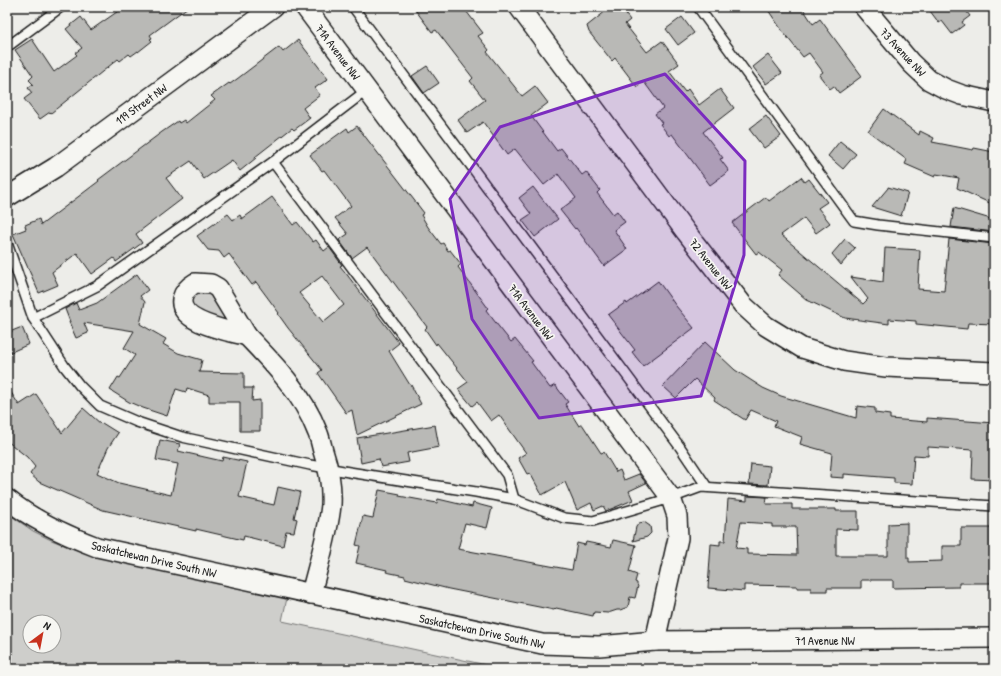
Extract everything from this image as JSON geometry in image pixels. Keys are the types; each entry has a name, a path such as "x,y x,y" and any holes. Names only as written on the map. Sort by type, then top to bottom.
{"street":[{"name":"119 Street NW","path":"7,197 56,167 272,7"},
{"name":"71A Avenue NW","path":"305,7 671,498 677,516 678,538 656,641"},
{"name":"73 Avenue NW","path":"864,7 911,63 928,80 962,95 994,102"},
{"name":"72 Avenue NW","path":"522,9 686,232 743,305 766,326 802,348 844,361 886,367 994,372"},
{"path":"247,336 276,366 300,398 317,430 328,468 331,484 330,506 311,594"},
{"name":"Saskatchewan Drive South NW","path":"7,499 21,511 39,522 97,547 311,594 542,644 599,646 656,641"},
{"name":"71 Avenue NW","path":"656,641 994,638"}],"lane":[{"path":"7,47 61,7"},
{"path":"353,7 676,440 707,487"},
{"path":"698,7 854,220 878,225 994,238"},
{"path":"33,318 97,286 273,162 367,90"},
{"path":"273,162 507,475 514,499"},
{"path":"7,243 33,318 64,367 80,386 100,406 137,422 182,437 328,468 514,499 564,518 593,521 671,498 701,487 994,506"}],"highlighted area":[{"path":"665,74 745,161 744,255 701,396 539,418 472,319 450,199 500,127"}],"shaded area":[{"path":"207,291 215,300 227,319 226,321 194,314 190,299 199,292"},
{"path":"7,513 33,531 71,548 116,561 287,598 282,621 505,669 7,669"}],"building":[{"path":"124,7 188,7 150,35 152,38 150,39 152,41 138,52 131,56 129,54 120,61 118,59 51,113 50,112 40,119 24,99 32,93 28,88 33,84 29,80 33,76 15,50 32,39 54,72 77,55 75,53 82,48 66,29 81,17 91,30"},
{"path":"413,7 463,7 483,33 478,36 489,50 487,52 522,96 535,86 548,103 531,116 557,151 561,148 582,175 586,172 600,190 597,193 613,214 617,211 625,222 614,230 627,249 604,266 576,228 575,229 560,210 576,198 558,174 544,185 515,149 507,155 483,122 467,133 458,120 485,100 470,81 473,78 436,30 432,32"},
{"path":"611,7 620,7 630,20 625,24 647,52 662,41 679,64 669,71 685,92 688,89 699,105 720,89 734,108 703,132 723,158 720,159 729,171 710,185 672,134 669,136 660,124 662,123 655,114 663,108 644,82 637,87 615,58 612,61 589,32 587,26"},
{"path":"766,7 802,7 813,24 820,19 862,76 839,93 834,86 830,89 819,75 823,72 809,53 803,57 783,32"},
{"path":"927,7 963,7 970,16 962,22 964,25 952,34 942,21 939,23"},
{"path":"682,17 694,33 678,45 666,29"},
{"path":"298,40 328,79 315,88 320,95 303,108 310,118 294,130 292,128 255,157 256,158 240,171 232,160 204,179 191,161 166,178 182,199 136,234 142,243 116,262 114,258 92,274 77,253 52,272 58,285 39,293 13,234 26,229 25,225 39,219 41,225 162,132 178,121 179,123 184,120 186,123 215,100 211,96 237,79 279,47 283,52"},
{"path":"768,55 782,73 766,84 753,67"},
{"path":"427,66 439,83 424,93 412,76"},
{"path":"884,109 919,135 920,131 934,138 932,142 973,150 974,148 994,152 994,205 957,188 959,178 936,174 935,177 905,164 907,160 868,131"},
{"path":"766,116 781,136 764,148 749,129"},
{"path":"357,126 424,213 421,215 428,227 441,244 443,243 448,251 450,250 461,264 458,267 488,308 486,310 511,342 515,339 533,361 531,362 550,388 555,385 568,402 565,404 579,426 582,424 601,453 604,452 616,472 620,470 624,480 639,474 646,483 629,491 633,500 606,511 603,506 594,510 591,503 577,510 565,482 542,495 530,473 527,474 518,458 526,453 499,415 491,421 477,402 472,406 458,389 468,382 437,343 436,345 425,329 427,327 367,247 352,258 339,240 348,234 335,218 351,206 324,170 322,171 310,155 347,128 349,132"},
{"path":"840,141 856,154 843,169 828,156"},
{"path":"801,177 805,182 809,179 827,202 818,208 830,223 816,233 804,218 781,235 863,304 868,299 851,277 883,282 885,248 920,250 918,289 944,291 949,239 994,244 994,324 968,323 967,329 916,324 916,321 889,319 889,324 845,318 807,300 778,275 782,270 759,252 756,254 732,223 766,197 769,201"},
{"path":"533,187 558,219 535,237 522,220 531,214 519,198"},
{"path":"888,187 908,193 901,216 872,207"},
{"path":"272,197 293,225 297,222 313,242 316,240 324,251 329,247 342,265 340,266 399,343 389,351 411,385 421,404 357,435 352,410 346,413 318,373 322,370 288,328 256,282 252,285 229,254 224,258 219,251 208,250 197,236 228,214 233,220 240,215 242,219","holes":["322,276 344,305 323,322 299,293"]},
{"path":"954,208 994,220 994,232 951,227"},
{"path":"845,239 855,248 841,265 832,254"},
{"path":"137,274 148,290 140,296 145,302 140,324 166,339 163,344 178,353 202,360 199,372 244,373 244,388 253,388 252,401 260,400 260,431 240,431 240,402 209,402 209,395 187,388 186,392 176,389 167,416 129,402 110,390 135,355 124,348 134,331 84,323 88,333 76,338 65,309 76,303 79,310 97,303"},
{"path":"658,281 694,328 643,366 632,352 635,350 608,315 626,302 627,304"},
{"path":"22,327 29,344 7,354 7,333"},
{"path":"705,342 735,370 763,388 781,396 856,418 857,406 875,408 875,413 890,415 890,419 927,422 927,418 994,423 994,480 972,479 973,450 928,447 928,456 914,455 912,484 894,483 894,478 844,474 844,478 830,477 832,453 800,444 802,437 774,426 776,421 751,410 745,420 714,400 715,398 695,379 676,398 663,386"},
{"path":"7,386 19,405 36,394 62,433 83,408 101,424 102,423 118,433 108,448 97,473 119,483 171,495 178,464 156,460 160,440 180,444 178,451 222,461 223,457 247,462 239,497 274,505 278,487 300,492 294,518 297,519 294,532 286,531 283,546 244,536 243,540 196,529 196,531 103,510 39,482 30,474 35,467 27,457 7,441"},
{"path":"435,425 439,447 407,453 409,462 381,467 379,459 361,463 357,438"},
{"path":"751,464 770,466 768,485 749,484"},
{"path":"379,490 400,494 399,496 437,503 438,499 472,507 473,503 492,508 487,528 465,523 458,549 572,570 577,543 585,545 586,542 611,547 613,540 636,545 629,572 637,575 635,582 638,586 635,598 630,597 628,607 608,613 594,612 593,616 556,608 554,610 449,589 405,578 405,576 386,572 387,570 356,563 360,546 356,545 363,516 373,518"},
{"path":"747,496 767,497 766,504 792,504 792,509 836,509 836,511 858,511 858,530 836,529 836,556 888,556 888,524 907,523 907,558 909,558 909,562 942,561 942,546 961,546 961,528 994,528 994,583 959,583 959,587 893,588 893,580 861,580 861,588 827,588 827,591 811,591 811,588 797,588 797,586 744,585 744,591 708,588 711,544 720,545 720,541 725,541 728,499 747,501","holes":["741,522 772,524 772,527 796,527 797,555 747,554 747,549 736,548"]},
{"path":"644,522 650,526 651,533 647,537 633,541 636,527 639,523"}]}
